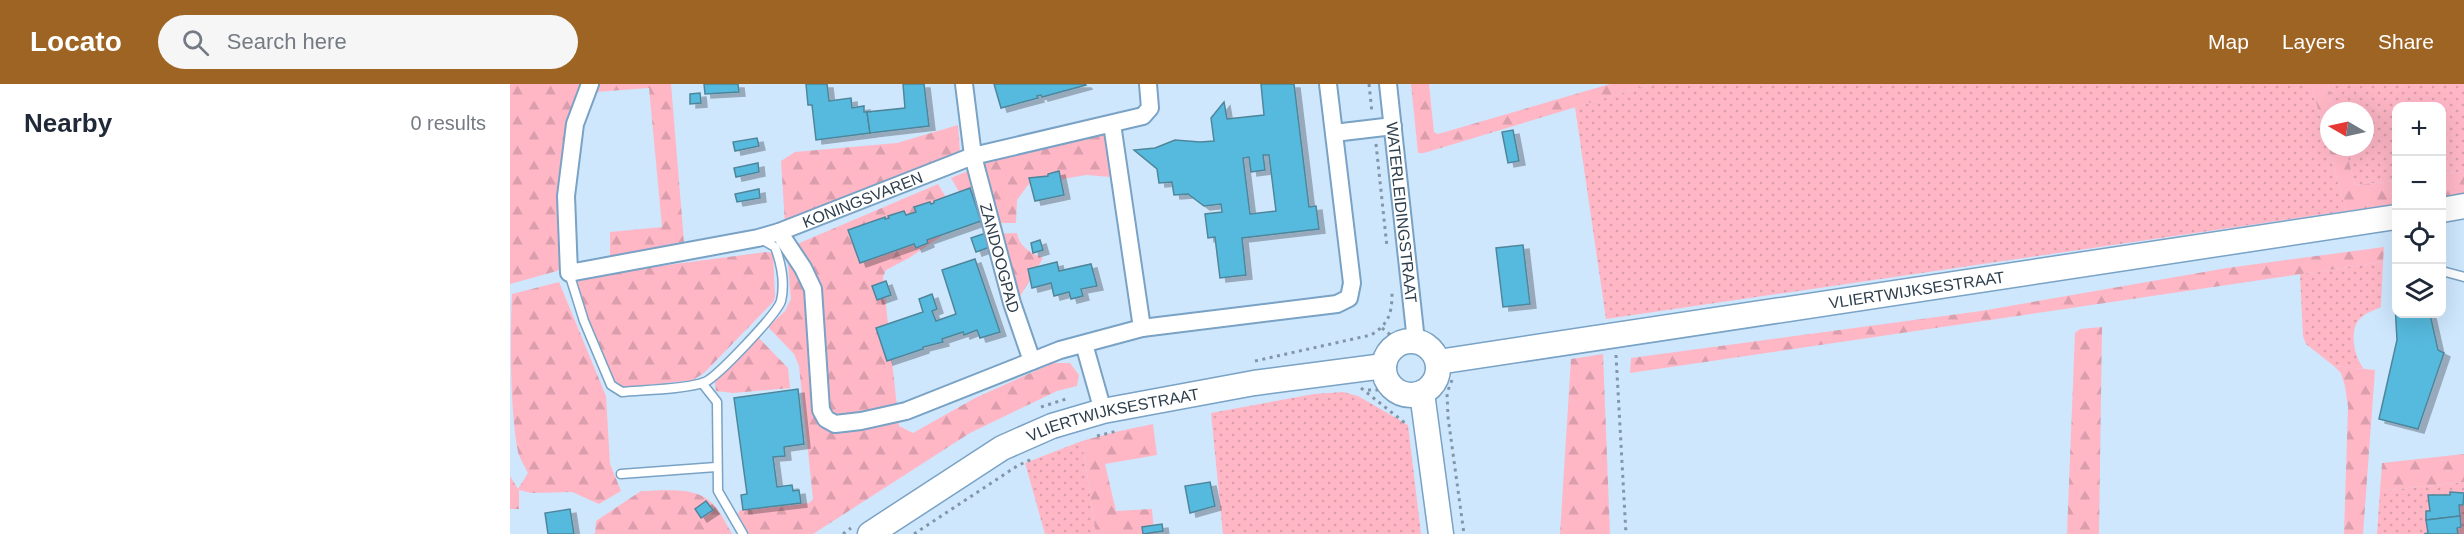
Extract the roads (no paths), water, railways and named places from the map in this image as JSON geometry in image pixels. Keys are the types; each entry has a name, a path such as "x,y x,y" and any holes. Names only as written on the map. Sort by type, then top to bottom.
{"street":[{"path":"569,273 566,196 575,124 590,84"},
{"name":"ZANDOOGPAD","path":"964,84 973,156 1012,303 1032,361"},
{"name":"KONINGSVAREN","path":"569,273 758,238 779,232 973,156 1143,116 1150,108 1148,84"},
{"path":"779,232 803,268 813,289 821,410 826,419 835,424 861,422 906,411 1032,361 1142,328 1337,304 1349,298 1352,283 1328,84"},
{"name":"WATERLEIDINGSTRAAT","path":"1388,84 1408,342"},
{"path":"1112,124 1142,328"},
{"path":"1334,133 1393,126"},
{"path":"2446,209 2464,206"},
{"name":"VLIERTWIJKSESTRAAT","path":"1438,362 2392,218"},
{"path":"1408,342 1430,348 1438,362 1438,375 1432,386 1422,393 1404,394 1395,390 1385,375 1384,366 1392,348 1408,342"},
{"path":"1084,344 1103,411"},
{"name":"VLIERTWIJKSESTRAAT","path":"870,534 1002,448 1052,426 1103,411 1254,383 1384,366"},
{"path":"1422,393 1437,419 1441,534"}],"lane":[{"path":"569,273 584,321 615,390 622,393 702,383 721,370 779,307 782,282 780,261 775,247 758,238"},
{"path":"2446,273 2464,277"},
{"path":"702,383 717,402 718,490 743,534"},
{"path":"621,474 716,467"}]}
